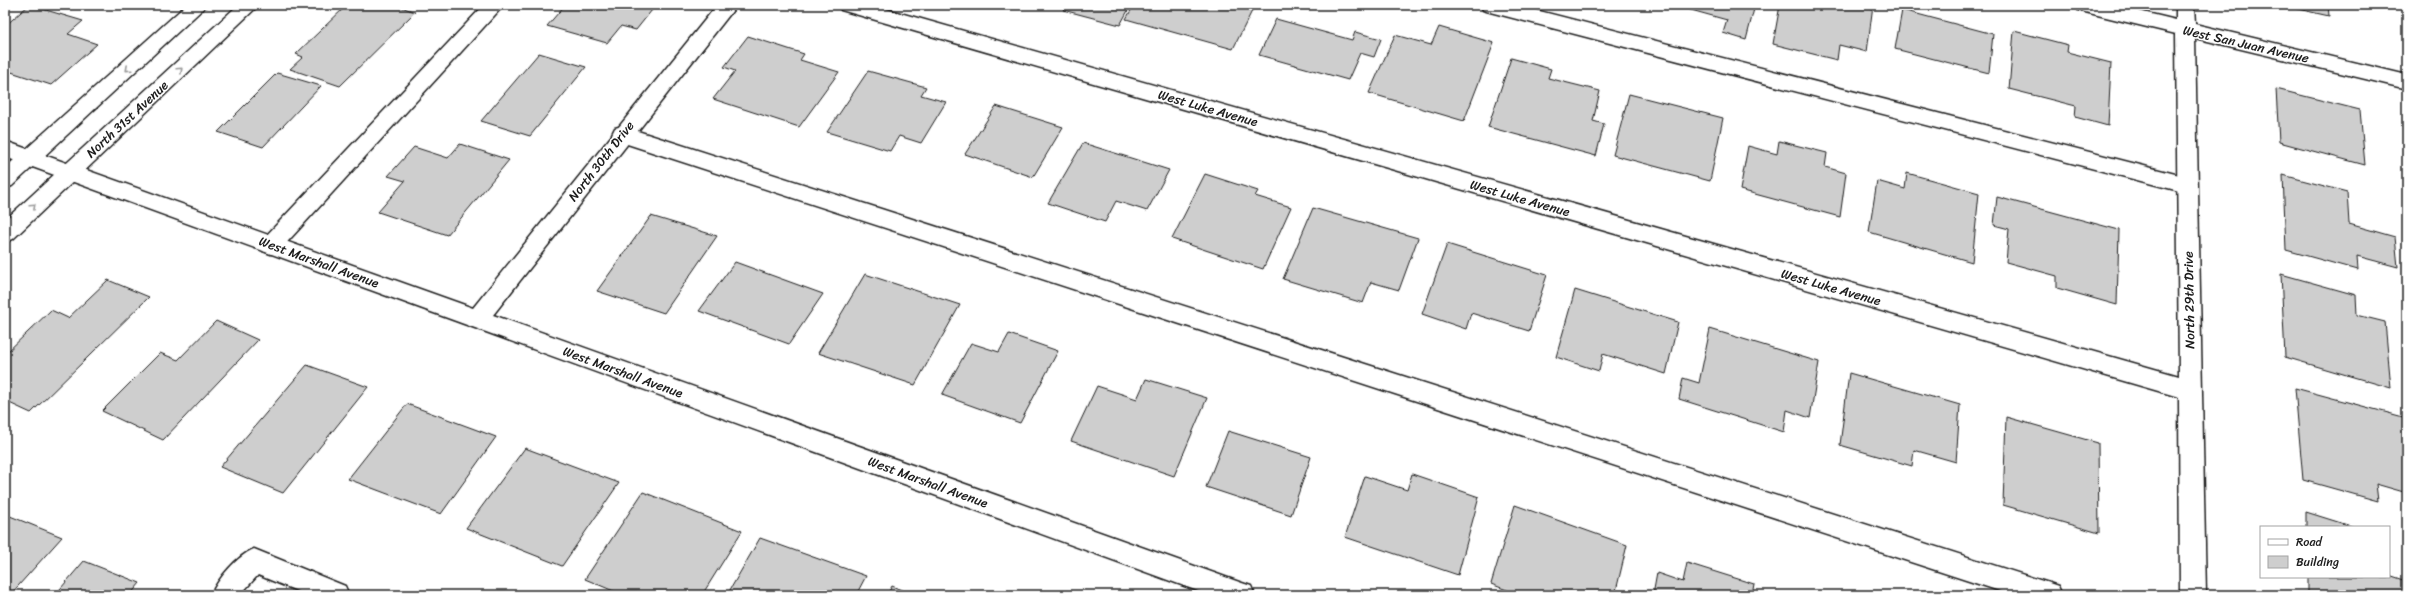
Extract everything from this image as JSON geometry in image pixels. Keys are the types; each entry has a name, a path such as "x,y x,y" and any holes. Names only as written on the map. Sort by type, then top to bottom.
{"street":[{"path":"5,180 198,5"},
{"name":"North 31st Avenue","path":"5,233 250,5"},
{"path":"270,244 495,5"},
{"name":"North 30th Drive","path":"477,319 622,134 728,5"},
{"name":"West Luke Avenue","path":"848,5 2191,390"},
{"path":"1490,5 2187,185"},
{"name":"West San Juan Avenue","path":"2085,5 2407,82"},
{"name":"North 29th Drive","path":"2185,5 2193,595"},
{"path":"622,134 2049,595"},
{"name":"West Marshall Avenue","path":"5,148 1242,595"},
{"path":"224,595 254,561 336,595"}],"building":[{"path":"29,5 83,21 68,34 97,44 51,85 5,70 5,26"},
{"path":"347,5 396,5 415,12 340,86 290,69 303,57 296,54"},
{"path":"565,5 656,5 636,30 621,26 607,43 547,26"},
{"path":"1066,5 1131,5 1120,25 1063,10"},
{"path":"1134,5 1255,5 1233,49 1126,19"},
{"path":"1673,5 1755,5 1746,40 1723,33 1727,20"},
{"path":"1780,5 1873,5 1867,52 1839,45 1837,60 1773,44"},
{"path":"2280,5 2328,5 2329,16"},
{"path":"1902,10 1993,34 1989,73 1895,49"},
{"path":"1276,19 1352,40 1355,32 1381,39 1374,57 1360,53 1348,80 1259,55"},
{"path":"1439,27 1494,43 1464,121 1369,93 1395,35 1431,45"},
{"path":"2014,31 2068,45 2067,52 2111,63 2108,126 2075,117 2076,106 2009,89"},
{"path":"748,36 804,54 800,60 839,72 799,127 713,99 735,71 724,67"},
{"path":"539,53 586,67 530,136 481,121"},
{"path":"1511,58 1551,69 1548,78 1600,91 1593,121 1604,124 1596,156 1488,127"},
{"path":"868,71 926,87 921,95 946,102 921,143 899,136 890,151 827,132"},
{"path":"277,73 321,86 263,147 218,132"},
{"path":"2276,89 2360,110 2365,165 2279,142"},
{"path":"1629,94 1723,118 1710,181 1613,155"},
{"path":"996,106 1063,127 1033,177 965,154"},
{"path":"1779,141 1827,153 1825,167 1846,173 1840,217 1740,190 1748,146 1777,154"},
{"path":"1083,143 1169,170 1147,211 1116,201 1105,222 1048,203"},
{"path":"460,144 509,160 447,235 378,212 405,181 388,176 414,147 448,158"},
{"path":"1907,173 1979,193 1972,262 1869,232 1877,181 1905,189"},
{"path":"1205,174 1258,191 1255,196 1291,207 1263,269 1172,239"},
{"path":"2283,175 2347,192 2349,224 2395,237 2398,267 2357,256 2358,270 2286,250"},
{"path":"1997,197 2119,230 2117,305 2057,288 2057,276 2006,262 2009,229 1994,225"},
{"path":"1313,208 1418,238 1399,290 1371,282 1363,303 1283,279"},
{"path":"651,216 717,236 664,313 597,291"},
{"path":"1447,244 1547,275 1529,331 1471,313 1466,329 1422,314"},
{"path":"735,262 823,294 789,344 699,311"},
{"path":"865,274 960,305 915,385 818,353"},
{"path":"2281,274 2356,295 2357,315 2385,322 2391,388 2285,357"},
{"path":"108,280 149,297 31,413 5,401 5,354 51,310 68,318"},
{"path":"1575,290 1678,322 1666,374 1603,354 1599,371 1556,357"},
{"path":"216,321 258,340 163,440 102,411 160,353 178,360"},
{"path":"1710,329 1819,362 1810,418 1787,410 1784,432 1679,399 1683,378 1699,383"},
{"path":"1009,334 1058,351 1020,423 942,395 971,343 999,352"},
{"path":"307,365 368,387 283,493 220,467"},
{"path":"1849,373 1960,405 1956,462 1914,450 1912,466 1840,445"},
{"path":"1146,379 1207,398 1174,476 1071,441 1097,386 1137,399"},
{"path":"2295,388 2407,418 2407,445 2405,444 2407,493 2376,484 2378,501 2303,480"},
{"path":"407,404 496,437 441,514 348,479"},
{"path":"2006,417 2098,443 2099,533 2003,505"},
{"path":"1228,431 1311,457 1291,515 1206,487"},
{"path":"525,448 619,483 562,566 466,528"},
{"path":"1412,474 1479,497 1458,575 1345,537 1365,476 1407,490"},
{"path":"643,492 742,531 702,595 623,595 585,579"},
{"path":"1515,505 1627,545 1615,595 1520,595 1491,584"},
{"path":"2306,512 2351,526 2306,526"},
{"path":"5,514 62,537 10,595 5,595"},
{"path":"760,538 866,576 856,595 727,595"},
{"path":"84,561 140,583 130,595 55,595"},
{"path":"1687,563 1754,584 1752,595 1653,595 1657,573 1683,582"},
{"path":"2390,575 2407,581 2407,595 2308,595 2308,578 2390,578"},
{"path":"892,586 913,595 887,595"}]}
